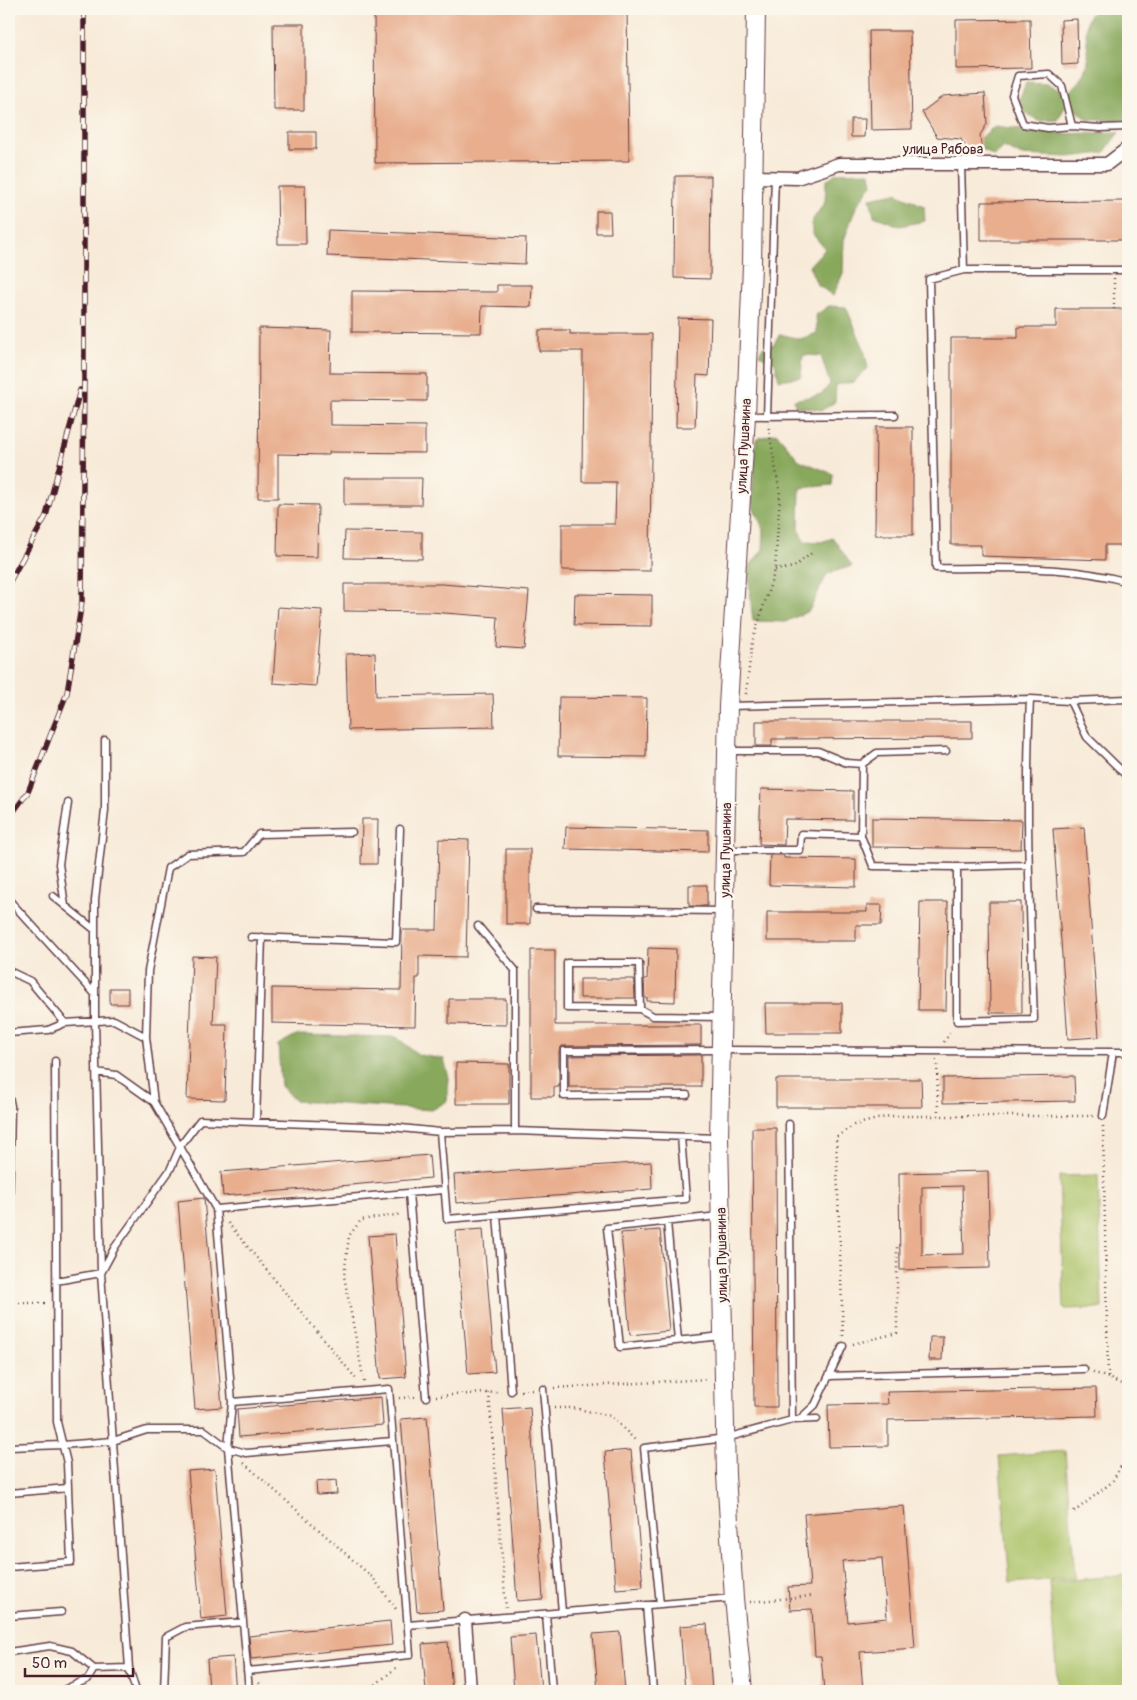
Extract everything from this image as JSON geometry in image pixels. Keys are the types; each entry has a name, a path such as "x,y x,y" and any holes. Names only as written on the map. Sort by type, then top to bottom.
{"street":[{"name":"улица Пушанина","path":"742,1691 734,1598 726,1438 719,1138 727,751 736,706 754,177 756,9"},
{"name":"улица Рябова","path":"754,177 797,178 839,164 1107,164 1128,148"},
{"path":"464,1620 470,1691"}],"lane":[{"path":"1072,126 1062,86 1049,74 1018,76 1012,94 1023,124 1048,128 1072,126 1128,127"},
{"path":"961,164 964,270"},
{"path":"766,416 775,177"},
{"path":"1128,270 964,270 929,279 936,568 1038,569 1101,574 1128,582"},
{"path":"746,416 895,415"},
{"path":"736,706 1030,699 1070,701 1128,699"},
{"path":"956,867 957,1021 1034,1019 1028,865 1027,763 1030,699"},
{"path":"1070,701 1087,737 1128,777"},
{"path":"105,740 105,810 95,930 100,1273 129,1668 136,1691"},
{"path":"727,751 818,751 847,763 862,764 877,753 946,751"},
{"path":"862,764 861,836 873,866 956,867 1028,865"},
{"path":"1121,770 1128,764"},
{"path":"65,906 59,864 68,803"},
{"path":"251,937 396,942 400,829"},
{"path":"154,1102 146,1038 148,971 168,868 188,854 244,852 259,834 352,832"},
{"path":"726,850 800,850 801,834 861,836"},
{"path":"53,896 95,930"},
{"path":"9,900 95,994"},
{"path":"536,909 725,912"},
{"path":"478,926 515,970 515,1131"},
{"path":"256,1122 262,937"},
{"path":"640,1009 639,963 567,963 567,1008 640,1009 653,1016 722,1017"},
{"path":"9,971 30,981 65,1023"},
{"path":"9,1033 48,1030 65,1023 114,1020 146,1038"},
{"path":"687,1095 564,1096 564,1051 1128,1052"},
{"path":"1103,1116 1113,1052"},
{"path":"9,1567 71,1562 66,1463 57,1422 55,1061"},
{"path":"96,1072 116,1075 154,1102 181,1145 216,1208 232,1402 228,1448 249,1691"},
{"path":"9,1097 11,1106 9,1215"},
{"path":"56,1281 100,1273 115,1247 170,1170 181,1145 200,1120 391,1126 440,1132 515,1131 719,1138"},
{"path":"789,1124 792,1420"},
{"path":"440,1132 447,1219 686,1199 681,1137"},
{"path":"216,1208 444,1190"},
{"path":"410,1193 426,1397"},
{"path":"497,1215 511,1391"},
{"path":"721,1216 607,1228 620,1347 724,1335"},
{"path":"667,1222 678,1340"},
{"path":"800,1419 815,1405 843,1346"},
{"path":"829,1376 1084,1369"},
{"path":"232,1402 389,1389 410,1655 247,1671"},
{"path":"543,1389 562,1612"},
{"path":"660,1604 644,1448 726,1438 792,1420 817,1419"},
{"path":"9,1447 112,1441 147,1430 204,1430 228,1448 246,1453 393,1441"},
{"path":"9,1493 68,1488"},
{"path":"408,1625 734,1598"},
{"path":"646,1605 653,1691"},
{"path":"9,1616 60,1612"},
{"path":"546,1614 552,1691"},
{"path":"164,1691 166,1638 185,1627 243,1622"},
{"path":"9,1652 50,1646 72,1651 94,1669 129,1668"},
{"path":"61,1691 88,1679 94,1669"}],"path":[{"path":"1114,270 1114,309"},
{"path":"736,706 752,642 775,570 780,494 766,416"},
{"path":"775,570 794,567 813,552"},
{"path":"938,1116 937,1052 957,1021"},
{"path":"897,1245 897,1333 843,1346 836,1138 854,1124 889,1116 1103,1116 1108,1378"},
{"path":"216,1208 366,1391"},
{"path":"366,1391 344,1276 349,1236 361,1220 411,1213"},
{"path":"9,1304 56,1302"},
{"path":"1084,1369 1128,1387"},
{"path":"390,1399 724,1378"},
{"path":"488,1393 507,1617"},
{"path":"545,1407 573,1408 611,1416 625,1432 644,1448"},
{"path":"228,1448 373,1578 408,1625"},
{"path":"1074,1512 1112,1482 1128,1454"},
{"path":"734,1598 754,1603 811,1596"},
{"path":"368,1691 410,1655"}],"green space":[{"path":"1098,9 1128,11 1128,120 1088,120 1067,103 1058,120 1039,121 1016,107 1026,83 1048,84 1066,94 1079,82 1086,71 1088,59 1086,26 1091,13"},
{"path":"995,126 1063,134 1119,132 1104,153 1068,157 1020,155 1004,147 994,156 973,144"},
{"path":"870,172 872,184 856,207 844,240 843,273 833,296 817,284 809,266 825,249 812,233 812,221 825,202 826,181 836,173"},
{"path":"896,193 924,206 925,221 900,226 874,216 870,198"},
{"path":"829,306 846,307 864,349 868,368 854,382 836,385 835,402 822,410 795,406 794,400 822,394 830,384 821,356 803,355 801,377 779,380 775,362 759,355 762,348 774,344 780,334 800,339 817,333 816,315"},
{"path":"776,433 799,460 833,474 832,485 800,488 799,530 804,541 821,542 833,538 852,566 827,574 809,611 785,622 753,621 749,567 763,549 764,531 752,504 756,439"},
{"path":"296,1035 396,1037 419,1055 444,1059 449,1078 447,1101 432,1110 295,1101 281,1086 278,1045"},
{"path":"1098,1175 1102,1308 1064,1309 1059,1176"},
{"path":"1065,1451 1075,1578 1010,1583 999,1456"},
{"path":"1128,1575 1128,1691 1058,1691 1049,1582"}],"building":[{"path":"374,9 627,9 629,161 375,163"},
{"path":"1030,19 1031,68 956,69 956,20"},
{"path":"1077,19 1078,64 1062,65 1061,20"},
{"path":"273,24 304,24 304,110 274,110"},
{"path":"869,31 910,31 912,129 871,130"},
{"path":"985,93 987,124 980,135 982,154 970,154 961,139 937,137 922,112 943,96"},
{"path":"851,119 865,119 864,137 851,137"},
{"path":"289,132 316,132 316,149 289,149"},
{"path":"675,176 711,176 710,279 674,278"},
{"path":"277,186 305,186 306,244 278,244"},
{"path":"1128,201 1128,240 981,240 981,202"},
{"path":"596,211 610,211 611,233 596,233"},
{"path":"328,230 526,238 525,264 327,256"},
{"path":"497,285 532,285 531,307 482,306 481,333 352,332 352,291 497,292"},
{"path":"1056,309 1128,309 1128,545 1105,545 1105,560 981,556 981,545 951,545 951,338 1018,338 1018,327 1056,327"},
{"path":"678,318 711,319 709,376 697,375 695,427 676,427"},
{"path":"259,328 331,330 330,373 427,374 427,401 330,400 330,425 425,426 425,453 329,452 329,455 278,454 278,498 258,498"},
{"path":"539,330 570,330 570,334 652,334 650,571 562,570 562,524 615,524 616,482 582,482 583,351 539,351"},
{"path":"876,427 913,427 913,535 875,535"},
{"path":"344,478 422,478 421,505 344,505"},
{"path":"278,504 318,505 317,557 277,556"},
{"path":"345,531 422,532 422,559 344,558"},
{"path":"344,584 442,584 529,591 524,649 496,647 498,617 431,612 344,611"},
{"path":"575,594 652,595 652,626 574,625"},
{"path":"278,607 322,610 316,686 273,683"},
{"path":"375,653 376,696 493,694 494,727 348,730 346,654"},
{"path":"559,697 647,698 646,757 558,756"},
{"path":"756,721 972,721 972,738 772,739 772,746 756,746"},
{"path":"761,789 853,791 853,820 785,819 784,845 759,844"},
{"path":"872,818 1022,820 1021,849 872,847"},
{"path":"362,819 378,819 377,864 361,864"},
{"path":"566,827 708,830 708,852 565,849"},
{"path":"1084,827 1099,1037 1068,1039 1053,829"},
{"path":"439,839 469,840 466,957 419,956 419,978 416,978 415,1026 272,1023 272,988 401,990 402,930 437,930"},
{"path":"506,849 530,849 530,924 506,924"},
{"path":"770,855 784,855 784,858 856,859 856,887 769,885"},
{"path":"689,885 707,885 707,906 689,906"},
{"path":"920,902 948,902 946,1010 918,1010"},
{"path":"989,902 1021,902 1022,1013 990,1013"},
{"path":"867,905 882,905 881,925 856,925 856,941 767,941 767,912 867,912"},
{"path":"648,948 676,949 675,1002 647,1001 647,998 645,998 644,979 647,979"},
{"path":"531,950 555,950 555,1025 701,1025 701,1045 562,1046 559,1051 559,1087 554,1087 554,1097 531,1097"},
{"path":"192,956 216,957 213,1024 227,1024 225,1100 187,1099"},
{"path":"580,979 634,979 635,998 580,998"},
{"path":"110,988 128,988 128,1004 110,1004"},
{"path":"449,999 506,999 506,1025 449,1024"},
{"path":"765,1003 842,1003 842,1033 766,1033"},
{"path":"701,1055 701,1087 569,1087 569,1056"},
{"path":"456,1063 509,1064 509,1104 456,1104"},
{"path":"1074,1076 1075,1101 943,1103 943,1078"},
{"path":"776,1079 921,1079 922,1107 776,1107"},
{"path":"752,1128 776,1128 777,1407 754,1407"},
{"path":"429,1155 431,1178 223,1196 221,1172"},
{"path":"651,1162 652,1189 456,1203 454,1175"},
{"path":"988,1171 990,1268 900,1270 899,1173","holes":["962,1186 964,1254 922,1255 922,1187"]},
{"path":"204,1198 222,1407 195,1409 178,1201"},
{"path":"483,1229 495,1372 468,1374 456,1231"},
{"path":"660,1230 669,1331 630,1335 621,1233"},
{"path":"395,1234 406,1377 380,1379 368,1236"},
{"path":"930,1337 943,1337 942,1360 929,1360"},
{"path":"1096,1388 1097,1416 888,1420 888,1446 829,1447 828,1405 888,1404 887,1392"},
{"path":"381,1397 383,1425 239,1437 237,1409"},
{"path":"530,1407 543,1599 517,1601 503,1409"},
{"path":"427,1417 443,1610 417,1612 401,1419"},
{"path":"631,1450 643,1587 616,1589 605,1452"},
{"path":"215,1469 227,1616 201,1619 188,1471"},
{"path":"336,1480 337,1494 317,1495 316,1482"},
{"path":"904,1506 915,1648 860,1652 863,1691 824,1691 821,1656 815,1656 812,1609 790,1610 788,1587 810,1586 804,1514","holes":["882,1558 887,1618 848,1622 842,1561"]},
{"path":"390,1621 392,1645 251,1659 249,1636"},
{"path":"707,1624 712,1691 685,1691 680,1626"},
{"path":"620,1632 625,1691 598,1691 593,1634"},
{"path":"536,1635 541,1691 514,1691 510,1637"},
{"path":"448,1642 452,1691 426,1691 422,1644"},
{"path":"233,1657 236,1691 209,1691 207,1659"}],"railway":[{"path":"9,818 28,792 67,693 82,601 84,9"},
{"path":"9,583 46,516 80,390"}]}
